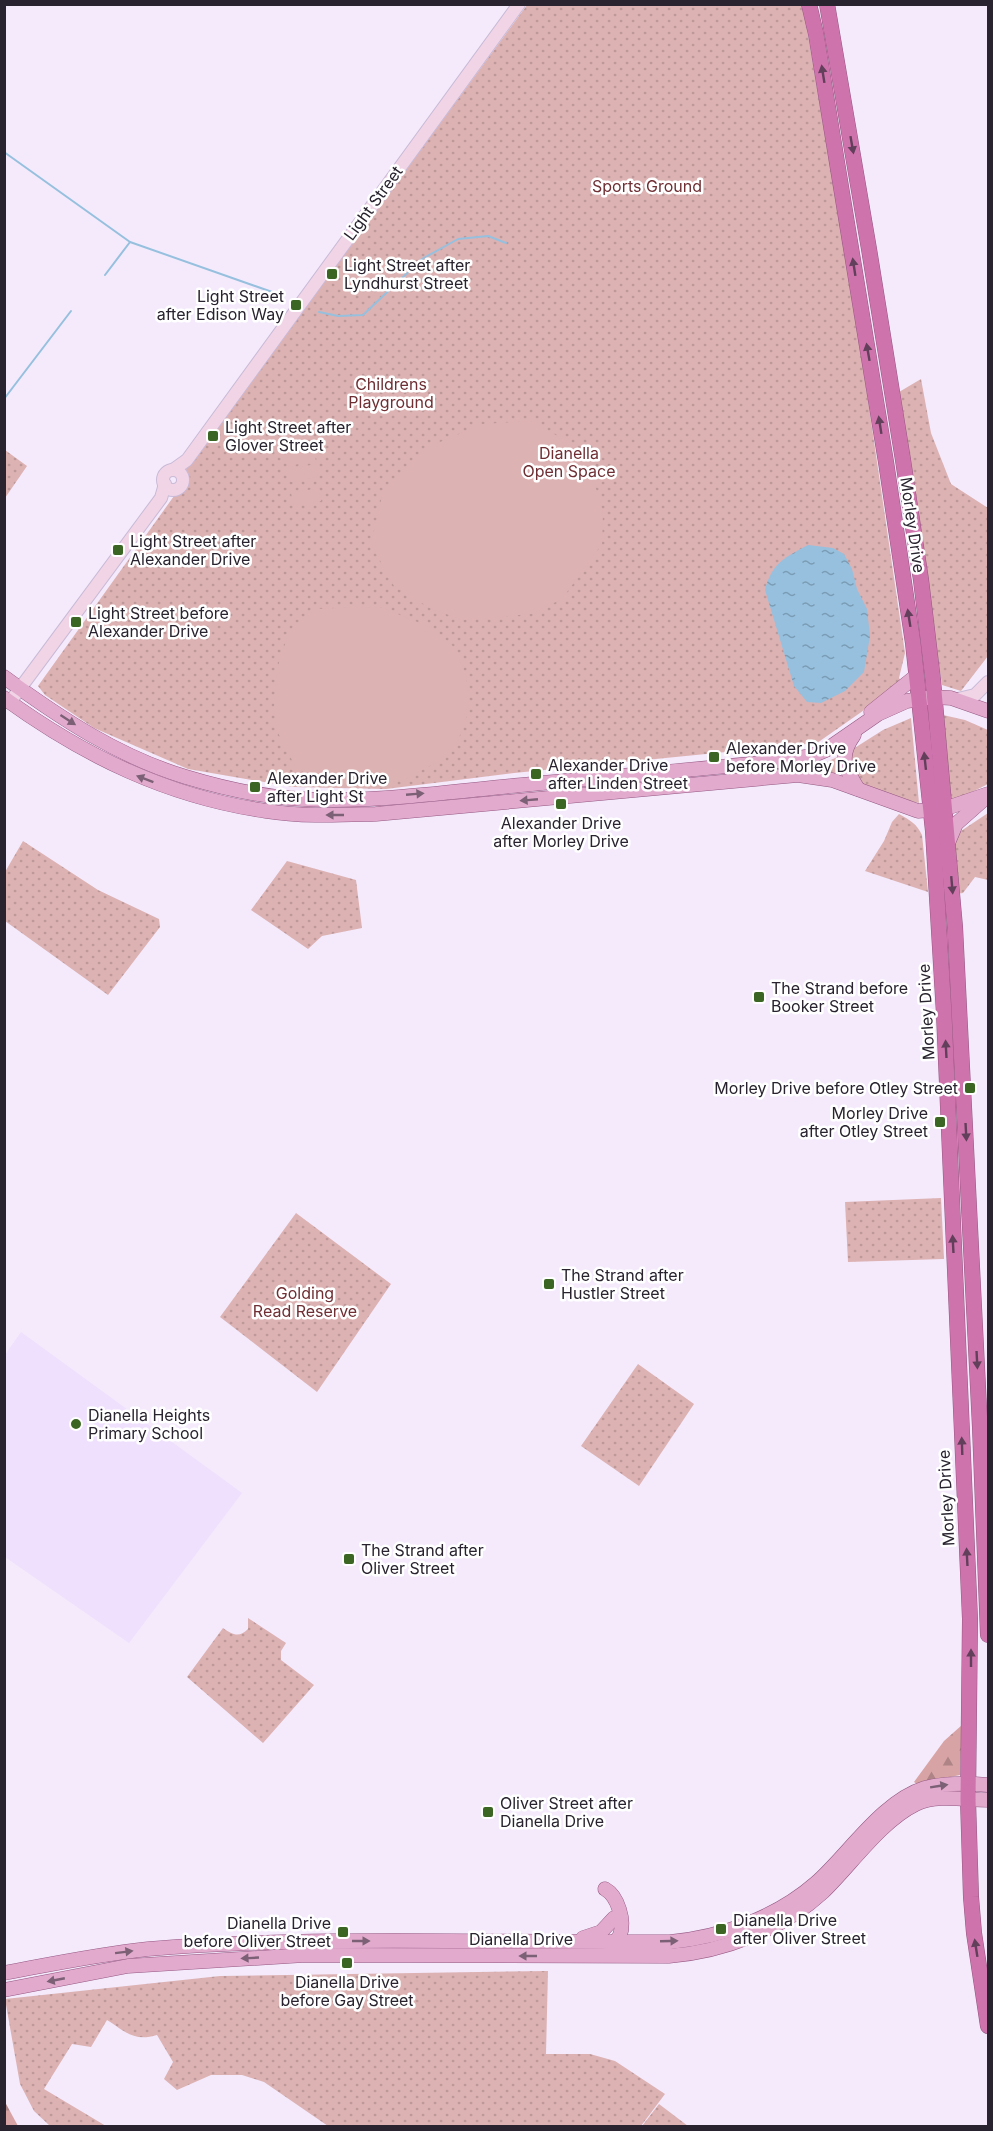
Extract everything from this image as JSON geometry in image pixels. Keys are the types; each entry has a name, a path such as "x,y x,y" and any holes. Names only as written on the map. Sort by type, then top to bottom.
{"highway":[{"name":"Morley Drive","path":"809,4 816,34 886,462 937,810 948,843 962,1054 988,1573 988,1635"},
{"name":"Morley Drive","path":"826,4 858,179 905,471 921,580 934,697 938,893 970,1614 968,1783 970,1897 988,2026"},
{"path":"956,1303 973,1302"}],"main road":[{"path":"4,676 98,740 184,777 231,789 286,798 308,799 380,797 789,760 826,750 893,707 907,701 934,697 958,699 988,711"},
{"path":"858,789 846,769 845,748 871,711 916,676"},
{"path":"7,700 77,746 128,772 210,800 278,813 335,816 376,814 798,775 832,780 904,807 937,810 988,795"},
{"path":"948,843 956,824 988,795"},
{"path":"970,1614 988,1613"},
{"name":"Dianella Drive","path":"4,1989 110,1969 182,1961 304,1955 587,1956 711,1936 732,1930 782,1908 815,1884 882,1815 912,1794 926,1788 968,1783 988,1785"},
{"name":"Dianella Drive","path":"640,1949 669,1956 705,1952 746,1939 775,1925 822,1893 894,1818 917,1804 937,1799 988,1800"},
{"path":"617,1916 640,1949"},
{"path":"568,1942 598,1933 617,1916"},
{"path":"617,1916 612,1936 615,1942 640,1949"},
{"name":"Dianella Drive","path":"4,1973 108,1954 196,1946 303,1941 615,1942"},
{"path":"587,1956 608,1950 615,1942"}],"street":[{"name":"Light Street","path":"20,688 160,498 166,497 169,487 165,475 177,473 187,460 519,4"},
{"path":"958,699 975,695 988,682"},
{"path":"7,700 20,688"}],"shaded area":[{"name":"Dianella Heights Primary School","path":"21,1332 242,1493 129,1643 5,1557 5,1355"}],"green space":[{"name":"Dianella Open Space","path":"527,5 803,5 857,325 905,653 899,678 901,681 890,692 817,743 514,773 386,789 293,787 188,769 94,728 45,695 38,686 174,496 182,475"},
{"path":"921,379 931,433 951,484 988,508 988,656 961,691 942,685 899,392"},
{"path":"531,421 570,443 590,468 603,513 602,544 562,599 531,614 462,620 430,608 394,586 371,544 382,496 428,447 483,424"},
{"path":"313,448 316,461 288,466 286,453"},
{"path":"5,450 27,466 5,498"},
{"path":"316,464 318,477 291,482 288,469"},
{"path":"319,488 321,501 294,506 291,493"},
{"path":"383,608 432,628 454,647 466,675 469,710 456,746 437,762 404,780 357,785 316,779 296,768 277,731 274,708 276,681 280,656 292,628 317,609"},
{"path":"943,715 965,720 988,730 988,784 951,800"},
{"path":"911,718 919,803 857,782 848,763 853,749 883,730"},
{"path":"837,757 836,769 841,781 806,769 821,765"},
{"path":"988,813 988,880 975,877 963,893 957,894 953,848 958,833"},
{"path":"899,814 913,823 922,835 928,892 865,871 884,841 892,822"},
{"path":"23,841 98,890 159,919 160,927 108,995 5,921 5,872"},
{"path":"287,861 356,880 362,928 322,936 308,949 251,910"},
{"path":"941,1198 944,1259 848,1262 845,1202"},
{"name":"Golding Read Reserve","path":"296,1213 391,1284 317,1392 220,1317"},
{"path":"638,1364 694,1404 639,1486 581,1446"},
{"path":"248,1618 286,1643 281,1651 281,1660 314,1685 263,1743 187,1677 223,1628 233,1634 242,1634 248,1629"},
{"path":"962,1725 960,1775 917,1784 914,1782 944,1741"},
{"path":"548,1971 546,2054 590,2054 615,2061 665,2094 641,2126 328,2126 264,2082 242,2075 211,2075 177,2090 164,2079 173,2062 157,2035 136,2036 125,2032 107,2020 91,2047 72,2044 44,2089 106,2126 50,2126 34,2111 20,2084 5,1999 220,1976"},
{"path":"5,2102 18,2126 5,2126"},
{"path":"659,2104 688,2126 642,2126"}],"water":[{"path":"808,545 833,548 844,554 867,609 870,636 864,672 845,691 821,703 807,702 794,686 765,590 775,567"}],"waterway":[{"path":"4,152 130,242 275,293"},
{"path":"319,312 338,316 363,315 422,259 458,239 488,236 506,243"},
{"path":"105,275 130,242"},
{"path":"4,399 71,311"}],"place":[{"name":"Light Street after Lyndhurst Street","path":"332,274"},
{"name":"Light Street after Edison Way","path":"296,305"},
{"name":"Light Street after Glover Street","path":"213,436"},
{"name":"Light Street after Alexander Drive","path":"118,550"},
{"name":"Light Street before Alexander Drive","path":"76,622"},
{"name":"Alexander Drive before Morley Drive","path":"714,757"},
{"name":"Alexander Drive after Linden Street","path":"536,774"},
{"name":"Alexander Drive after Light St","path":"255,787"},
{"name":"Alexander Drive after Morley Drive","path":"561,804"},
{"name":"The Strand before Booker Street","path":"759,997"},
{"name":"Morley Drive before Otley Street","path":"970,1088"},
{"name":"Morley Drive after Otley Street","path":"940,1122"},
{"name":"The Strand after Hustler Street","path":"549,1284"},
{"name":"Dianella Heights Primary School","path":"76,1424"},
{"name":"The Strand after Oliver Street","path":"349,1559"},
{"name":"Oliver Street after Dianella Drive","path":"488,1812"},
{"name":"Dianella Drive after Oliver Street","path":"721,1929"},
{"name":"Dianella Drive before Oliver Street","path":"343,1932"},
{"name":"Dianella Drive before Gay Street","path":"347,1963"}],"park label":[{"name":"Sports Ground","path":"647,186"},
{"name":"Childrens Playground","path":"391,393"}]}
